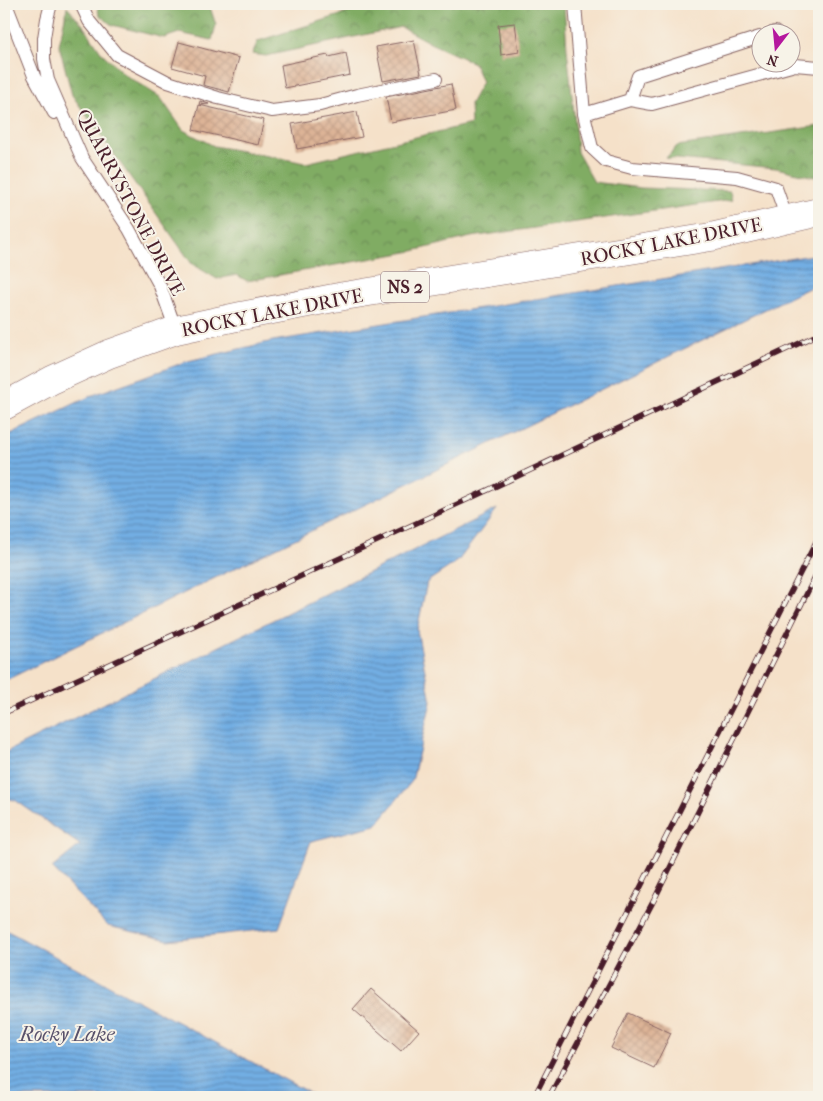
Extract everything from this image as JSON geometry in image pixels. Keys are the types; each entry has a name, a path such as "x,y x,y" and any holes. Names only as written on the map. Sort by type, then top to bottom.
{"main road":[{"name":"ROCKY LAKE DRIVE","path":"4,406 52,380 109,354 176,330 344,296 711,237 819,212"}],"lane":[{"path":"6,4 34,76 58,122 82,158"},
{"name":"QUARRYSTONE DRIVE","path":"51,4 44,38 44,59 48,80 56,101 82,158 129,229 160,286 176,330"},
{"path":"81,4 89,21 117,55 168,82 218,98 272,111 320,105 357,95 436,79"},
{"path":"575,4 584,114 592,148 606,161 632,168 737,177 776,188 787,219"},
{"path":"630,100 638,76 750,40"},
{"path":"800,63 819,67"},
{"path":"584,114 630,100 652,104 757,72"}],"green space":[{"path":"97,4 117,7 118,4 209,4 216,25 212,40 179,33 164,38 112,25 99,15"},
{"path":"375,4 564,4 577,152 594,182 641,188 730,191 732,200 471,237 413,251 247,281 237,275 217,279 192,264 72,95 59,45 67,7 83,25 102,53 125,75 160,97 183,130 214,146 306,163 471,124 470,104 482,82 474,63 432,44 401,27 266,56 252,54 258,41"},
{"path":"819,126 819,178 776,168 666,158 677,146"}],"water":[{"path":"819,254 819,283 4,681 4,437 93,395 188,361 273,341"},
{"path":"497,509 458,561 427,582 417,630 431,702 412,781 376,825 311,841 279,928 168,940 108,926 52,868 80,845 15,800 4,798 4,753"},
{"name":"Rocky Lake","path":"4,929 317,1097 4,1097"}],"building":[{"path":"515,23 519,52 501,55 498,25"},
{"path":"414,40 421,74 383,81 376,47"},
{"path":"179,42 239,58 229,92 203,85 205,76 172,67"},
{"path":"346,53 350,75 285,88 281,65"},
{"path":"451,84 456,110 391,122 386,97"},
{"path":"200,101 209,104 199,105"},
{"path":"199,105 264,120 258,145 193,130"},
{"path":"357,112 362,137 297,149 292,124"},
{"path":"371,989 419,1031 401,1051 353,1009"},
{"path":"628,1013 671,1033 654,1068 611,1048"}],"railway":[{"path":"4,713 488,490 819,334"},
{"path":"534,1097 819,536"},
{"path":"549,1097 654,900 819,569"}]}
